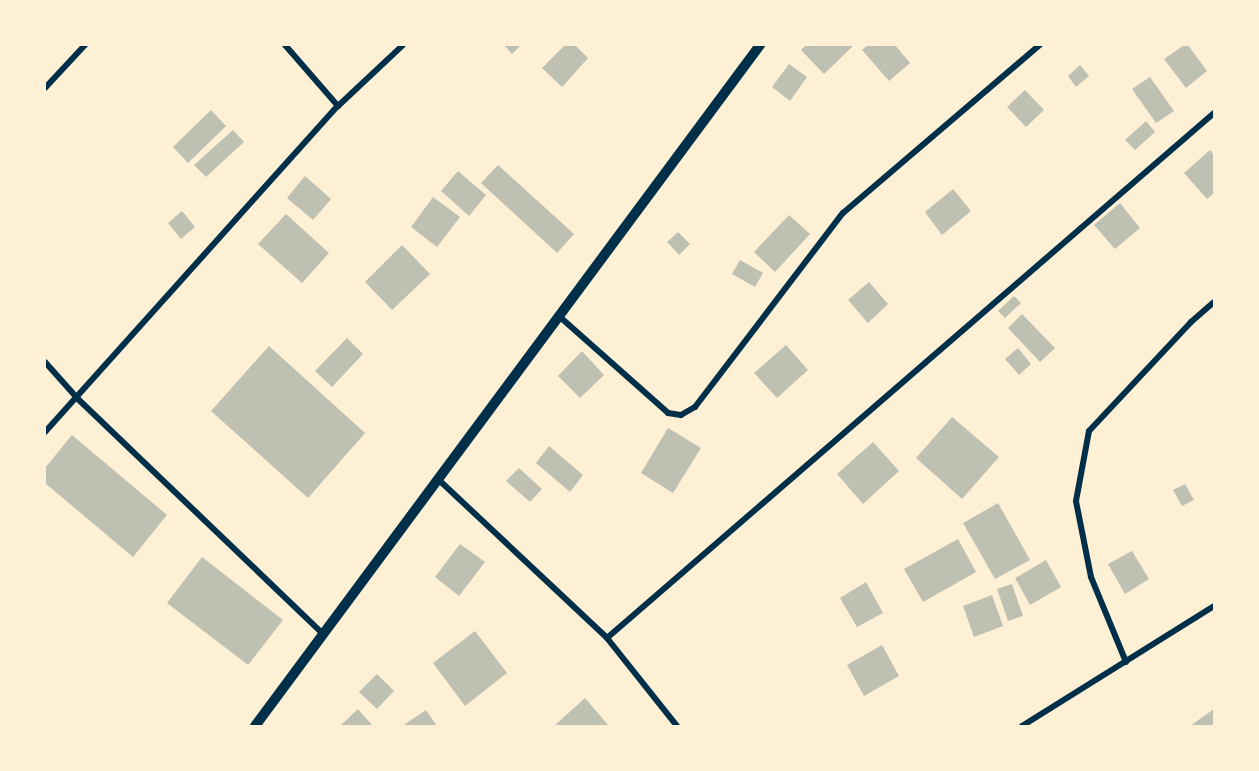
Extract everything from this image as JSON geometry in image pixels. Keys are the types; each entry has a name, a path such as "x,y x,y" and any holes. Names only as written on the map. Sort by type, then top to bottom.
{"street":[{"path":"45,88 85,45"},
{"path":"285,45 338,106"},
{"path":"45,432 78,399 338,106 403,45"},
{"path":"255,726 440,481 760,45"},
{"path":"560,318 668,413 681,415 695,407 843,213 1040,45"},
{"path":"607,638 1214,113"},
{"path":"1126,662 1091,577 1076,501 1089,431 1191,322 1214,302"},
{"path":"45,362 78,399 323,634"},
{"path":"440,481 607,638 678,726"},
{"path":"1022,726 1214,606"}],"building":[{"path":"504,45 521,45 512,54"},
{"path":"565,45 575,45 588,58 562,87 542,68"},
{"path":"806,45 854,45 824,74 801,50"},
{"path":"868,45 895,45 910,63 889,81 862,50"},
{"path":"1184,45 1188,45 1207,71 1186,88 1164,59"},
{"path":"789,64 807,77 790,101 772,87"},
{"path":"1080,65 1089,76 1076,87 1068,76"},
{"path":"1150,77 1174,111 1156,123 1132,89"},
{"path":"1025,90 1044,110 1026,127 1007,107"},
{"path":"211,110 226,126 188,163 173,147"},
{"path":"1146,121 1155,132 1135,150 1125,140"},
{"path":"233,130 244,142 206,177 194,165"},
{"path":"1210,150 1214,155 1214,193 1207,199 1184,173"},
{"path":"498,165 574,234 557,253 481,183"},
{"path":"458,171 486,195 469,216 441,191"},
{"path":"305,176 331,199 313,220 287,198"},
{"path":"953,189 971,211 942,235 925,212"},
{"path":"433,197 460,217 437,247 411,227"},
{"path":"1120,203 1140,228 1115,249 1094,225"},
{"path":"182,211 195,227 181,239 168,223"},
{"path":"286,214 329,253 302,283 258,244"},
{"path":"789,215 810,234 775,272 754,252"},
{"path":"678,232 690,244 679,255 667,242"},
{"path":"402,245 430,274 392,310 365,282"},
{"path":"740,260 763,273 755,287 732,274"},
{"path":"869,282 888,304 868,323 848,300"},
{"path":"1014,296 1021,303 1005,318 998,311"},
{"path":"1022,314 1055,348 1040,362 1008,328"},
{"path":"347,338 363,354 332,387 315,371"},
{"path":"786,345 808,370 777,398 754,373"},
{"path":"269,346 365,433 308,498 211,411"},
{"path":"1018,348 1031,364 1019,375 1005,359"},
{"path":"582,351 604,375 580,398 558,376"},
{"path":"952,417 999,457 962,499 916,458"},
{"path":"668,428 701,448 673,493 641,473"},
{"path":"72,435 167,515 133,557 45,483 45,468"},
{"path":"873,442 899,471 863,504 837,474"},
{"path":"549,446 583,475 570,492 536,463"},
{"path":"519,468 542,489 530,502 506,481"},
{"path":"1185,484 1194,500 1182,506 1173,490"},
{"path":"998,503 1030,560 995,579 963,523"},
{"path":"958,539 976,572 923,602 904,569"},
{"path":"460,544 485,562 459,596 435,577"},
{"path":"1132,551 1149,579 1125,594 1108,564"},
{"path":"202,557 283,620 248,665 167,603"},
{"path":"1046,560 1061,587 1030,605 1015,578"},
{"path":"866,582 883,613 857,627 840,598"},
{"path":"1012,584 1023,616 1008,621 997,589"},
{"path":"992,595 1003,626 974,637 963,606"},
{"path":"475,631 507,673 465,706 433,663"},
{"path":"882,645 899,676 864,696 847,665"},
{"path":"377,674 394,691 377,709 359,692"},
{"path":"585,698 609,726 554,726"},
{"path":"358,709 373,726 340,726"},
{"path":"1214,709 1214,726 1190,726"},
{"path":"426,710 437,726 402,726"}]}
